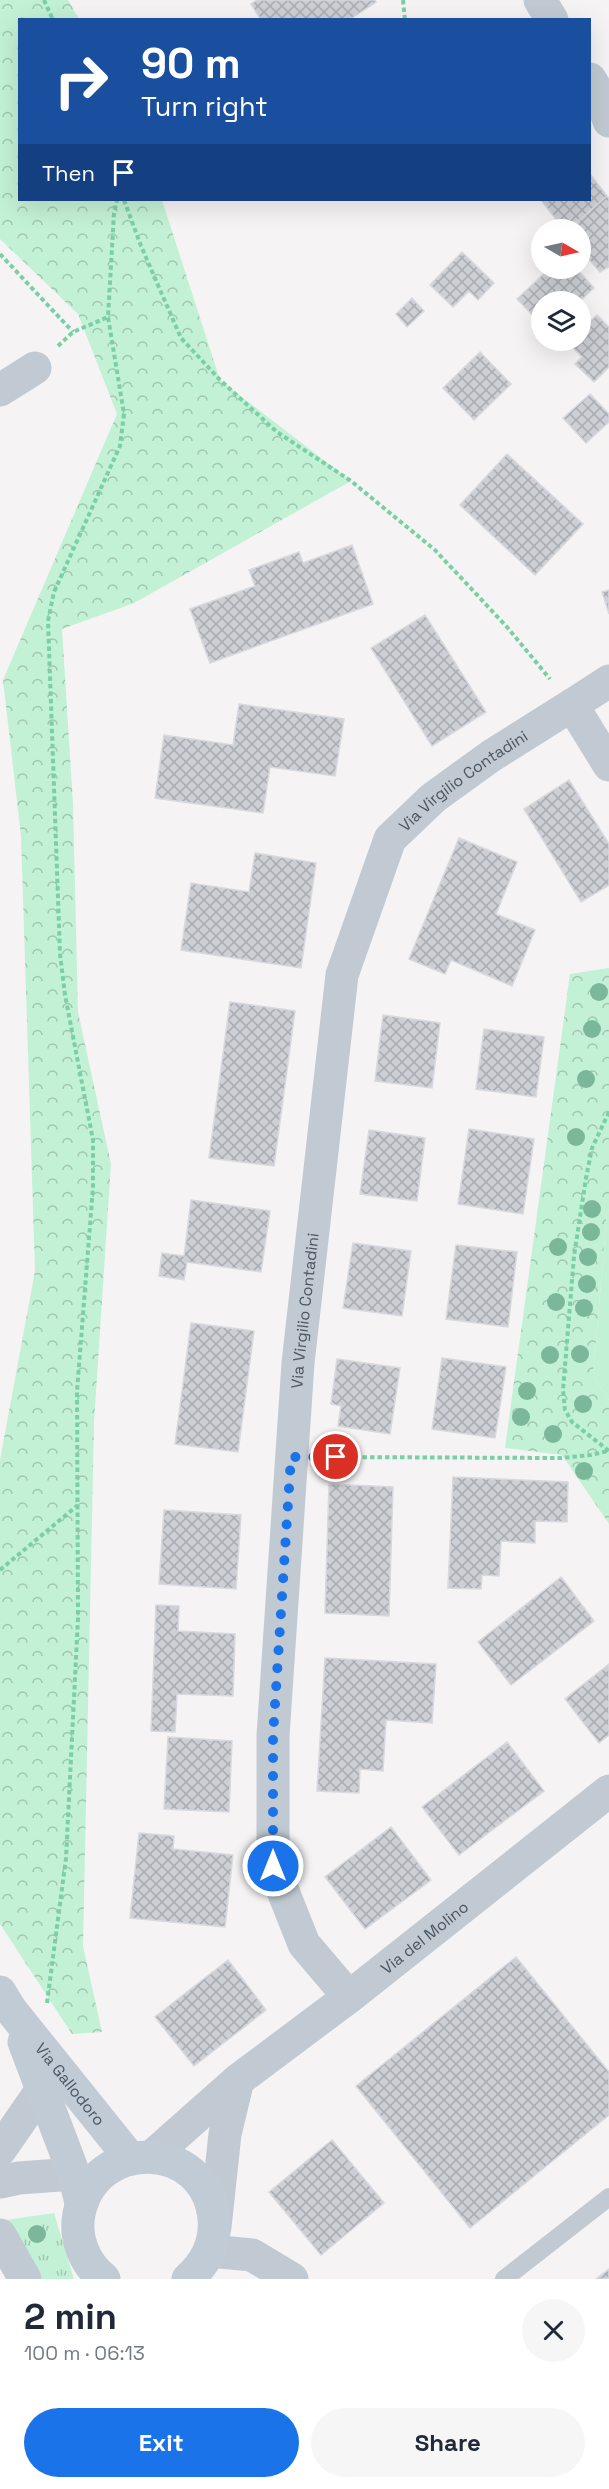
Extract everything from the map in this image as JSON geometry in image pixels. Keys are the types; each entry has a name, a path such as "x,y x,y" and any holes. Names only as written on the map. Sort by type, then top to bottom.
{"main road":[{"name":"Via Gallodoro","path":"6,2001 38,2043 141,2157 103,2171 90,2186 78,2188"},
{"name":"Via Gallodoro","path":"6,2001 43,2088 78,2188 78,2232 81,2248 88,2262 104,2279"},
{"path":"141,2157 171,2161 189,2171 199,2180 213,2209 212,2240 199,2269 188,2279"}],"street":[{"path":"540,0 551,18"},
{"path":"591,81 601,97 609,121"},
{"path":"0,390 35,368"},
{"path":"609,681 572,705 609,765"},
{"name":"Via Virgilio Contadini","path":"350,1997 304,1944 273,1866 273,1736 298,1363 342,975 390,840 433,798 491,756 572,705"},
{"name":"Via del Molino","path":"141,2157 238,2080 350,1997 609,1791"},
{"path":"238,2080 225,2134 212,2240 252,2255 292,2279"},
{"name":"Via Gallodoro","path":"0,2150 43,2088"},
{"path":"0,2182 78,2188"},
{"path":"0,2235 25,2279"}],"lane":[{"path":"504,2279 609,2197"}],"path":[{"path":"44,0 52,18"},
{"path":"403,0 405,18"},
{"path":"38,2043 51,1986 66,1858 78,1618 77,1391 93,1186 93,1140 65,995 60,954 48,621 54,592 120,446 124,414 108,317 114,213 117,201"},
{"path":"124,201 141,246 181,338 220,380 277,432 351,481 435,550 507,627 572,705"},
{"path":"0,254 73,332"},
{"path":"35,368 73,332 108,317"},
{"path":"609,1112 592,1148 586,1178 574,1256 563,1390 565,1410 572,1422 609,1451"},
{"path":"291,1457 561,1458 609,1451"},
{"path":"0,1570 78,1504"}],"green space":[{"path":"0,0 68,0 78,18 18,18 18,201 162,201 220,380 351,481 134,603 62,629 73,804 78,1012 111,1164 94,1422 83,1946 102,2032 72,2034 0,1924 0,1460 35,1271 21,836 3,680 117,414 78,314 0,239"},
{"path":"609,968 609,1210 593,1376 609,1400 609,1524 562,1455 505,1448 570,974"},
{"path":"609,1210 609,1400 593,1376"},
{"path":"54,2213 74,2279 40,2279 6,2220"}],"building":[{"path":"257,0 375,0 376,2 352,18 260,18 251,4"},
{"path":"591,175 607,196 581,219 556,219 542,201 591,201"},
{"path":"607,196 609,198 609,267 600,272 591,262 591,219 581,219"},
{"path":"462,252 494,283 478,300 469,291 453,307 430,285"},
{"path":"538,279 586,279 594,288 591,291 531,291 531,314 517,299"},
{"path":"412,298 424,311 407,327 396,314"},
{"path":"597,315 609,327 609,367 594,382 575,364 582,357 576,351 591,351 591,321"},
{"path":"480,352 511,384 474,420 443,388"},
{"path":"590,394 609,414 609,422 586,443 563,418"},
{"path":"507,454 583,524 535,575 460,505"},
{"path":"352,545 373,604 210,663 190,609 255,586 249,570 299,552 303,563"},
{"path":"609,590 609,614 602,592"},
{"path":"425,615 486,712 432,746 371,648"},
{"path":"239,704 344,719 335,776 270,767 263,813 155,798 164,735 233,745"},
{"path":"569,780 609,844 609,885 581,902 524,809"},
{"path":"459,838 517,862 496,914 535,930 512,986 451,960 445,974 409,959"},
{"path":"255,853 316,863 301,968 181,950 191,883 249,892"},
{"path":"230,1002 295,1011 274,1166 209,1158"},
{"path":"383,1015 440,1023 432,1088 375,1081"},
{"path":"484,1029 544,1037 536,1097 476,1089"},
{"path":"469,1129 534,1139 523,1214 458,1204"},
{"path":"369,1130 425,1138 417,1201 360,1194"},
{"path":"191,1200 270,1211 261,1272 187,1262 184,1280 159,1276 162,1253 184,1256"},
{"path":"353,1243 411,1251 402,1316 343,1308"},
{"path":"456,1245 517,1252 508,1327 446,1319"},
{"path":"191,1323 254,1331 238,1452 175,1444"},
{"path":"442,1358 506,1367 495,1438 432,1429"},
{"path":"337,1359 400,1368 390,1434 338,1426 341,1406 331,1404"},
{"path":"453,1477 568,1482 567,1522 535,1521 535,1543 501,1541 499,1576 482,1575 481,1589 448,1588"},
{"path":"329,1484 393,1487 389,1616 325,1613"},
{"path":"164,1510 241,1515 236,1589 159,1584"},
{"path":"561,1577 594,1621 511,1685 478,1642"},
{"path":"156,1605 179,1606 178,1631 235,1634 233,1696 177,1694 175,1732 151,1731"},
{"path":"325,1658 436,1664 432,1723 386,1720 383,1771 360,1769 359,1793 317,1791"},
{"path":"609,1664 609,1735 599,1743 565,1699"},
{"path":"168,1737 232,1741 229,1812 164,1809"},
{"path":"507,1742 544,1791 459,1855 422,1807"},
{"path":"391,1827 431,1880 365,1929 325,1877"},
{"path":"139,1833 174,1836 173,1849 233,1855 225,1927 130,1918"},
{"path":"516,1957 609,2072 609,2115 470,2228 356,2086"},
{"path":"228,1960 266,2010 194,2066 155,2017"},
{"path":"332,2140 384,2203 321,2255 269,2192"},
{"path":"609,2269 609,2279 596,2279"}],"route":[{"path":"273,1866 273,1736 291,1457 336,1457"}]}
